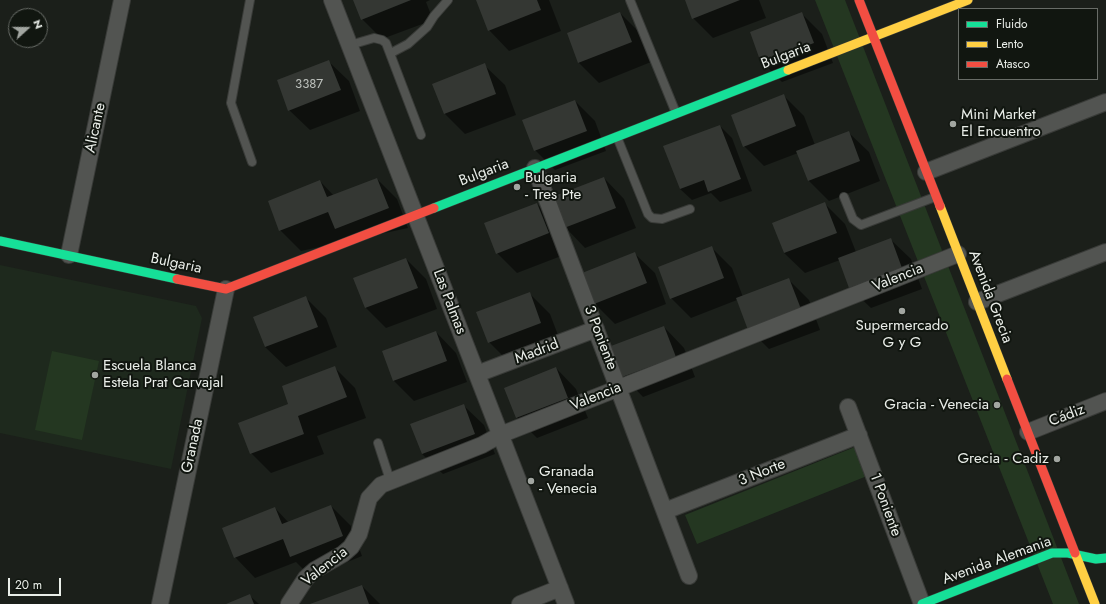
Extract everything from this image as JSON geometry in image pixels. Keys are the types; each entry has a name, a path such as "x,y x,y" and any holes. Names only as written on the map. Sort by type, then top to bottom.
{"street":[{"name":"Alicante","path":"69,256 122,0"},
{"name":"Las Palmas","path":"332,0 566,604"},
{"name":"Avenida Grecia","path":"859,0 1095,604"},
{"name":"Bulgaria","path":"0,241 226,289 968,0"},
{"path":"926,172 1106,102"},
{"name":"3 Poniente","path":"536,168 689,576"},
{"path":"977,302 1106,252"},
{"name":"Valencia","path":"289,604 306,578 351,547 359,534 369,498 381,485 390,480 482,445 500,435 958,254"},
{"name":"Granada","path":"160,604 226,289"},
{"name":"Madrid","path":"477,374 596,329"},
{"name":"Cádiz","path":"1028,432 1106,401"},
{"name":"1 Poniente","path":"848,407 922,604"},
{"name":"3 Norte","path":"665,512 859,435"},
{"name":"Avenida Alemania","path":"922,604 1048,554 1060,552 1096,559 1106,558"},
{"path":"520,604 560,588"}],"lane":[{"path":"250,0 231,103 252,162"},
{"path":"391,53 408,44 427,27 434,16 448,0"},
{"path":"630,0 677,113"},
{"path":"350,45 378,38 386,43 421,135"},
{"path":"617,136 648,214 652,218 662,219 690,209"},
{"path":"844,197 853,219 861,225 936,197"},
{"path":"378,443 390,480"}],"shaded area":[{"name":"Escuela Blanca Estela Prat Carvajal","path":"0,265 196,306 202,318 171,469 0,433"}],"green space":[{"path":"815,0 845,0 1079,604 1053,604"},
{"path":"52,351 99,361 82,440 35,430"},
{"path":"855,447 867,476 697,544 685,515"}],"building":[{"path":"353,0 411,0 361,20"},
{"path":"476,0 537,0 541,10 488,31"},
{"path":"685,0 740,0 692,19"},
{"path":"620,12 632,42 578,63 567,33"},
{"path":"802,12 814,43 761,63 750,32"},
{"path":"329,60 341,90 288,111 277,80"},
{"path":"485,63 496,94 444,114 432,84"},
{"path":"784,94 796,126 743,147 731,115"},
{"path":"575,100 587,131 534,151 522,120"},
{"path":"720,125 741,179 708,192 704,180 680,189 663,146"},
{"path":"849,131 860,161 808,181 796,151"},
{"path":"604,177 616,208 564,228 552,197"},
{"path":"377,178 389,208 335,229 328,212 279,231 268,201 320,180 327,197"},
{"path":"825,202 837,233 784,253 772,223"},
{"path":"537,203 549,233 496,254 484,223"},
{"path":"891,238 902,268 849,288 838,258"},
{"path":"712,246 724,278 670,299 658,267"},
{"path":"635,252 647,283 594,304 582,273"},
{"path":"406,258 418,288 365,308 353,278"},
{"path":"789,278 801,309 748,330 736,298"},
{"path":"530,292 541,323 488,343 476,312"},
{"path":"306,296 318,327 265,347 253,317"},
{"path":"664,326 676,357 622,377 611,346"},
{"path":"436,331 447,361 393,381 382,351"},
{"path":"335,366 347,397 298,416 304,434 250,454 238,423 288,404 282,386"},
{"path":"556,367 568,398 516,418 504,388"},
{"path":"464,404 475,434 422,454 410,424"},
{"path":"331,505 343,536 290,557 283,539 234,558 222,528 275,507 282,524"},
{"path":"362,585 369,604 310,604"},
{"path":"250,594 254,604 226,604"}],"traffic: fast":[{"path":"434,208 788,70"},
{"path":"0,241 177,279"},
{"path":"922,604 1052,553 1068,553 1096,559 1106,558"}],"traffic: slow":[{"path":"788,70 968,0"},
{"path":"940,206 1007,379"},
{"path":"1075,553 1095,604"}],"traffic: jam":[{"path":"859,0 940,206"},
{"path":"177,279 226,289 434,208"},
{"path":"1007,379 1075,553"}],"place":[{"name":"Mini Market El Encuentro","path":"953,124"},
{"name":"Bulgaria - Tres Pte","path":"517,187"},
{"name":"Supermercado G y G","path":"902,311"},
{"name":"Escuela Blanca Estela Prat Carvajal","path":"95,375"},
{"name":"Gracia - Venecia","path":"997,405"},
{"name":"Grecia - Cadiz","path":"1057,459"},
{"name":"Granada - Venecia","path":"531,481"}]}
